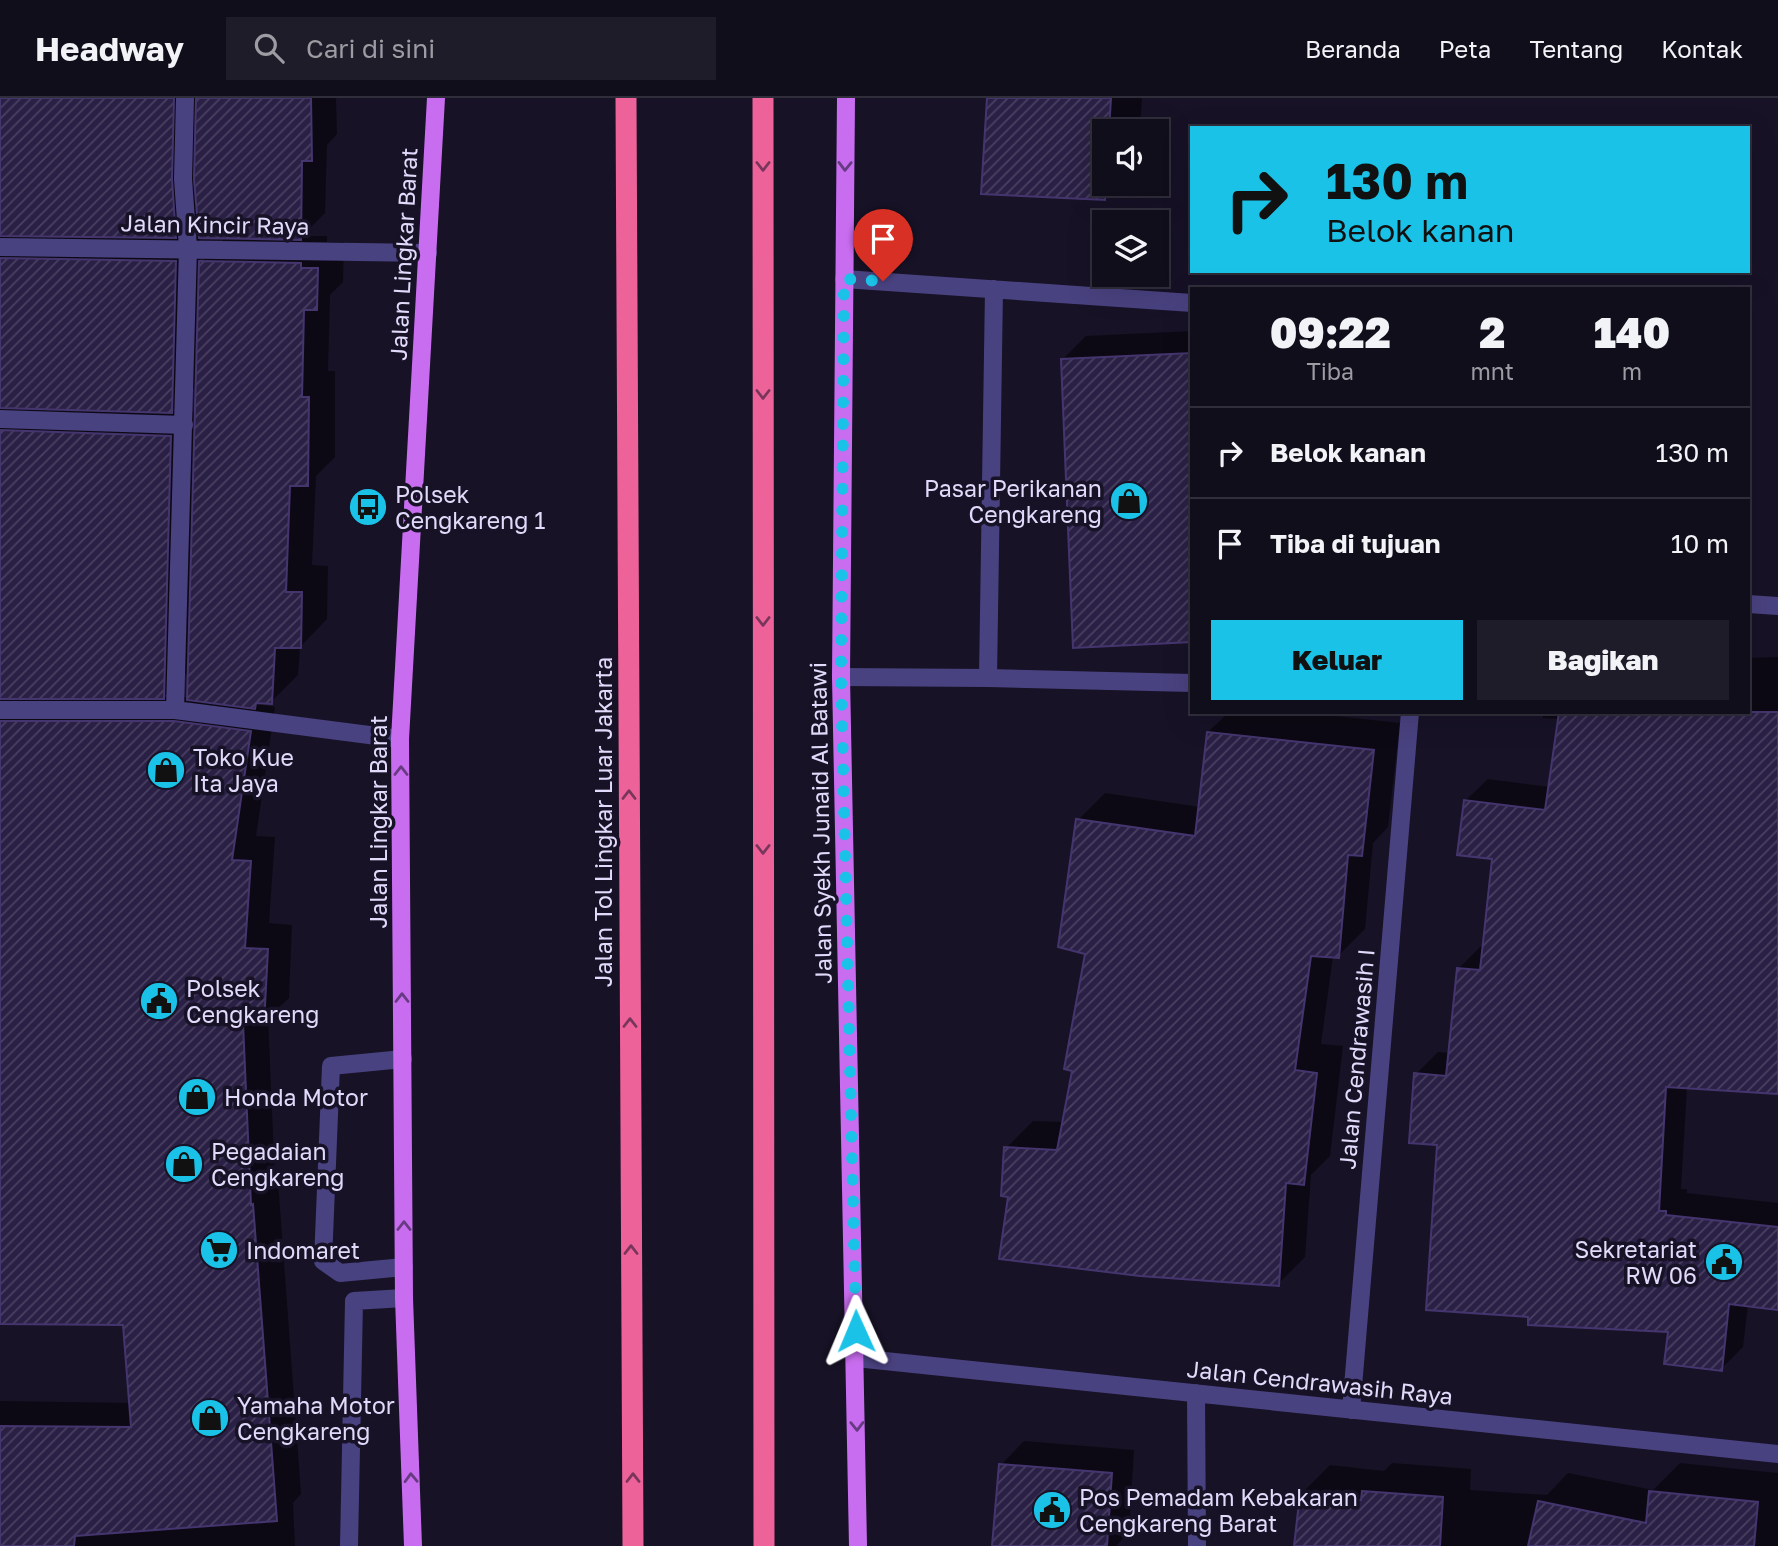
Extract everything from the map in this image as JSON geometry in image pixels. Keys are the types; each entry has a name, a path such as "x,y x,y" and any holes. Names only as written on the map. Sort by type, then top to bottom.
{"highway":[{"name":"Jalan Tol Lingkar Luar Jakarta","path":"626,98 633,1546"},
{"path":"763,98 764,1546"}],"main road":[{"name":"Jalan Lingkar Barat","path":"413,1546 404,1298 400,739 436,98"},
{"name":"Jalan Syekh Junaid Al Batawi","path":"846,98 841,677 858,1546"}],"street":[{"path":"175,710 188,248 183,179 185,98"},
{"name":"Jalan Kincir Raya","path":"0,247 428,253"},
{"path":"844,279 1190,303"},
{"path":"988,678 994,289"},
{"path":"0,419 184,425"},
{"path":"1750,604 1778,606"},
{"path":"841,677 1190,683"},
{"path":"0,710 175,710 400,739"},
{"name":"Jalan Cendrawasih I","path":"1351,1410 1410,714"},
{"path":"403,1059 331,1066 323,1261 340,1273 404,1267"},
{"path":"349,1546 354,1301 404,1298"},
{"name":"Jalan Cendrawasih Raya","path":"856,1358 1778,1454"},
{"path":"1196,1394 1197,1546"}],"building":[{"path":"0,98 174,98 172,179 176,238 0,236"},
{"path":"196,98 311,98 312,161 302,161 301,240 199,238 194,179"},
{"path":"987,98 1111,98 1110,119 1092,119 1092,196 1105,196 1105,200 981,194"},
{"path":"0,258 176,261 172,413 0,408"},
{"path":"199,261 301,263 301,268 318,268 317,310 304,310 302,397 309,397 308,486 290,486 286,592 302,592 301,648 275,648 272,704 256,703 255,709 187,700"},
{"name":"Pasar Perikanan Cengkareng","path":"1190,353 1190,642 1073,648 1061,359"},
{"path":"0,430 171,436 164,699 0,699"},
{"path":"1778,712 1778,1094 1666,1087 1659,1211 1666,1211 1666,1215 1778,1227 1778,1310 1729,1304 1722,1371 1664,1364 1668,1332 1528,1325 1528,1317 1426,1310 1437,1145 1409,1143 1414,1073 1446,1076 1457,968 1480,970 1492,859 1457,855 1464,800 1545,810 1559,714"},
{"path":"0,721 174,721 251,731 232,860 251,861 245,948 268,949 264,1024 243,1023 251,1205 253,1204 277,1521 75,1536 74,1546 0,1546 0,1426 131,1427 123,1325 0,1324"},
{"path":"1207,732 1374,750 1362,856 1348,855 1339,958 1311,956 1295,1070 1317,1073 1304,1185 1286,1183 1279,1286 1140,1276 999,1259 1008,1197 1001,1196 1004,1147 1057,1150 1072,1071 1064,1069 1085,954 1058,947 1076,819 1195,836"},
{"name":"Pos Pemadam Kebakaran Cengkareng Barat","path":"999,1464 1112,1473 1107,1546 992,1546"},
{"path":"1362,1491 1443,1497 1440,1546 1294,1546 1300,1494 1361,1500"},
{"path":"1649,1491 1758,1502 1754,1546 1528,1546 1538,1501 1646,1523"}],"place":[{"name":"Pasar Perikanan Cengkareng","path":"1129,501"},
{"name":"Polsek Cengkareng 1","path":"368,507"},
{"name":"Toko Kue Ita Jaya","path":"166,770"},
{"name":"Polsek Cengkareng","path":"159,1001"},
{"name":"Honda Motor","path":"197,1097"},
{"name":"Pegadaian Cengkareng","path":"184,1164"},
{"name":"Indomaret","path":"219,1250"},
{"name":"Sekretariat RW 06","path":"1724,1262"},
{"name":"Yamaha Motor Cengkareng","path":"210,1418"},
{"name":"Pos Pemadam Kebakaran Cengkareng Barat","path":"1052,1510"}],"route":[{"path":"856,1331 841,677 844,279 883,281"}]}
